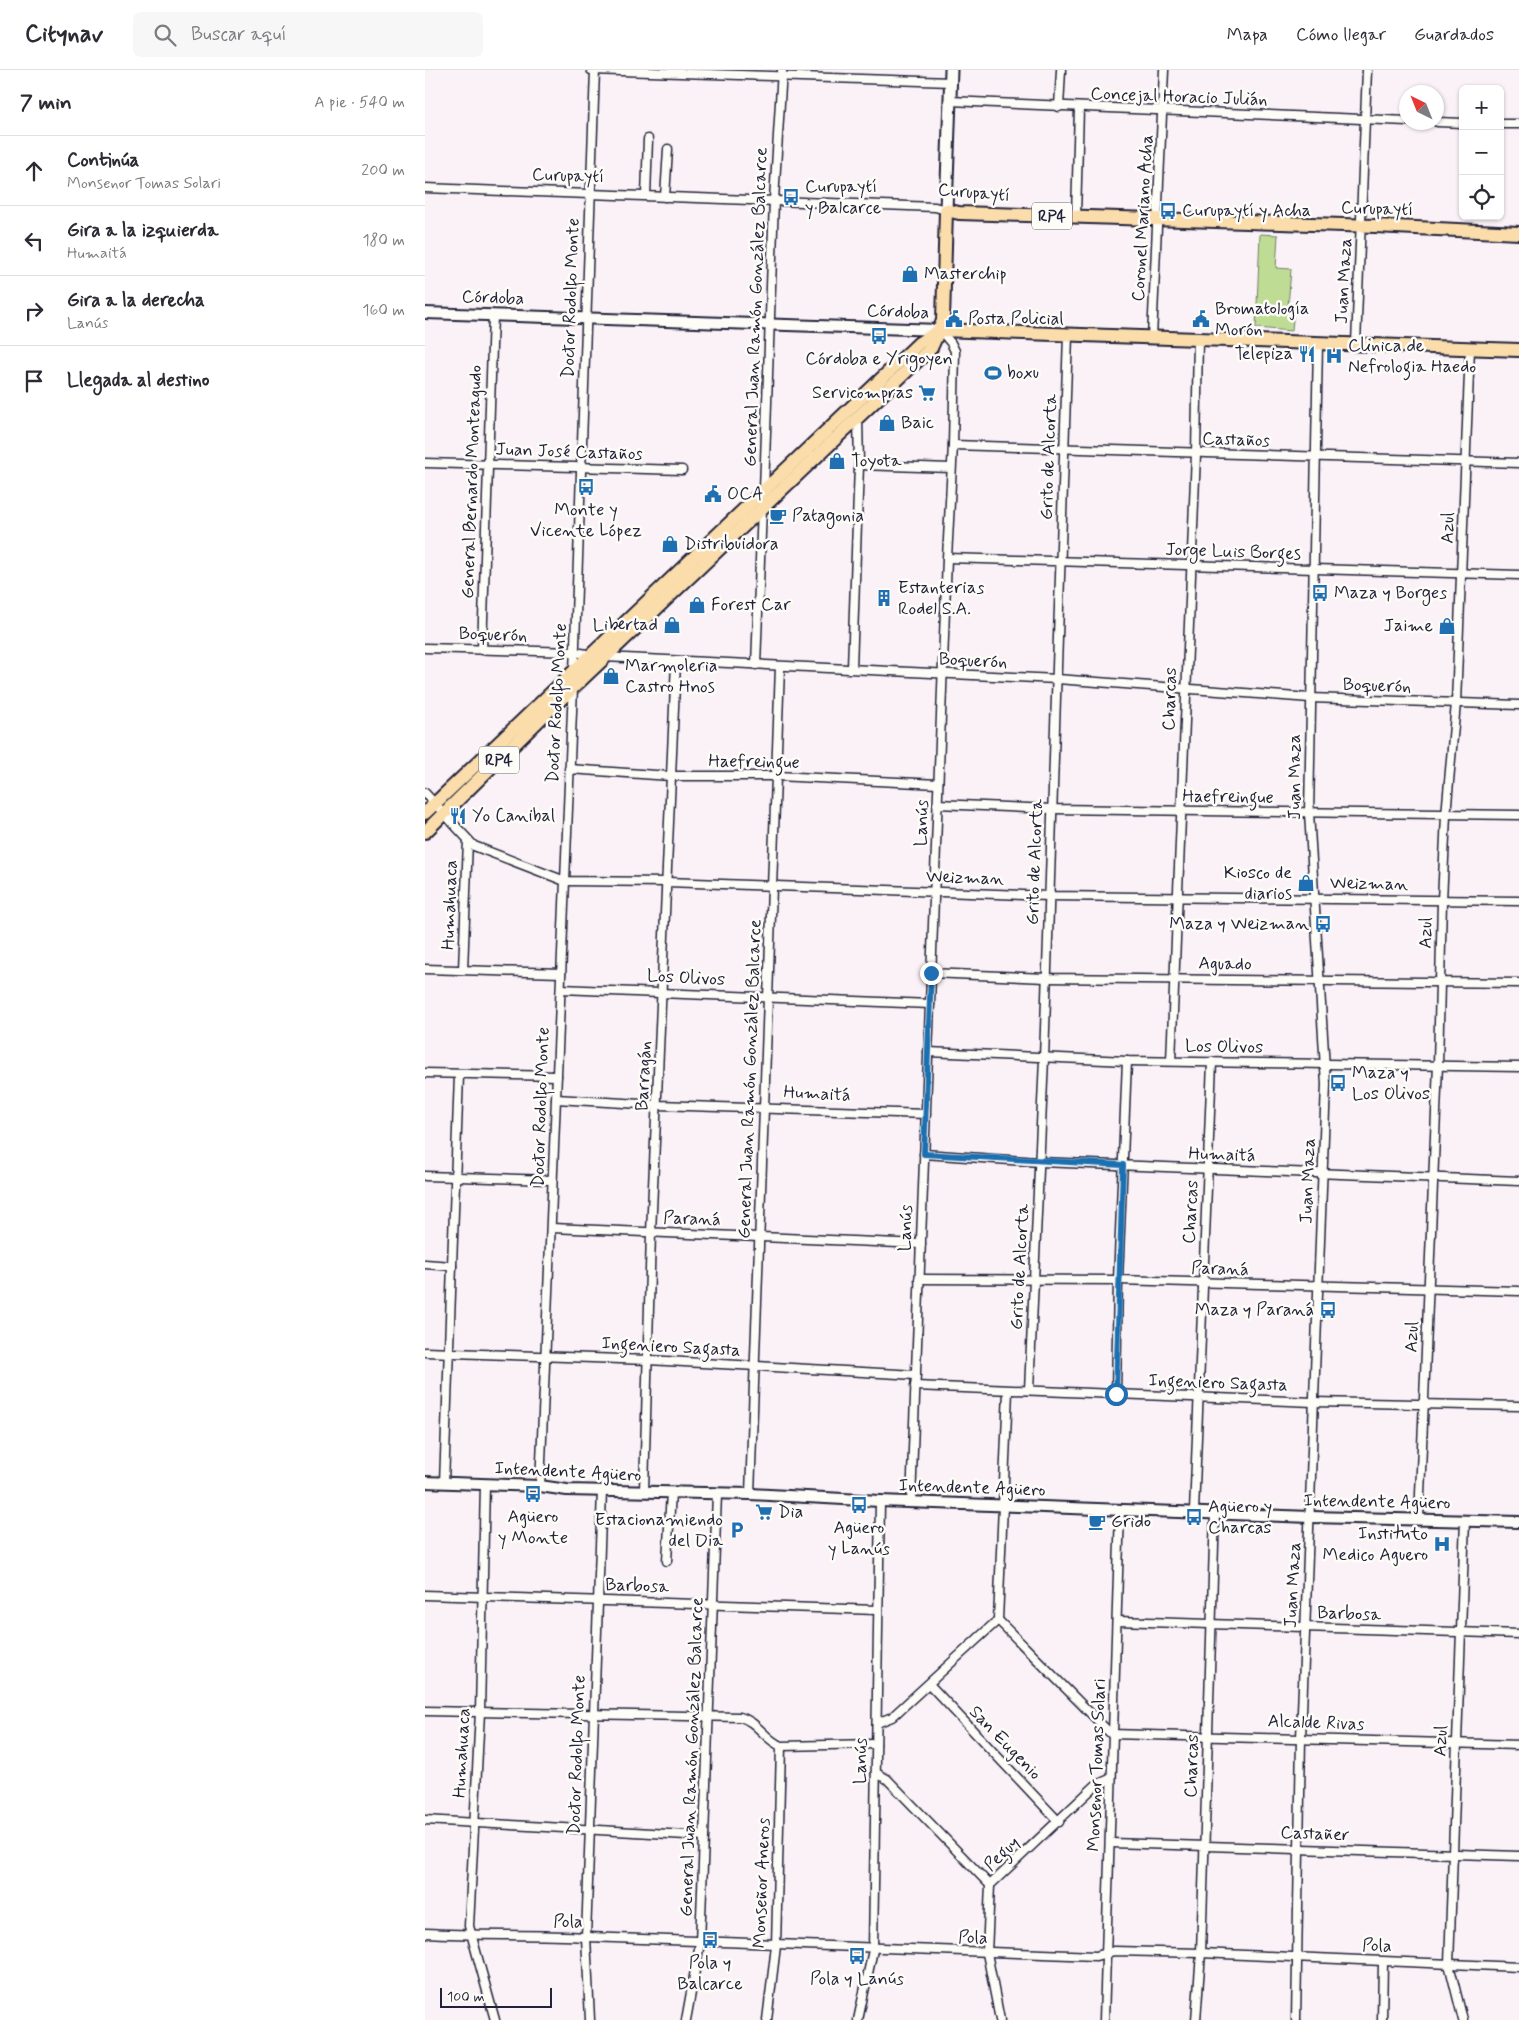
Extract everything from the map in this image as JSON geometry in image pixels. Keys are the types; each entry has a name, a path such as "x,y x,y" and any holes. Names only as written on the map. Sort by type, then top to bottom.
{"main road":[{"path":"946,210 951,70"},
{"name":"Curupaytí","path":"946,210 959,213 1159,218 1519,233"},
{"name":"RP4","path":"425,832 605,657 931,348 943,320 946,210"},
{"name":"RP4","path":"430,808 919,342 940,330"},
{"name":"Córdoba","path":"940,330 1519,350"}],"street":[{"path":"591,70 781,72 951,82"},
{"name":"Doctor Rodolfo Monte","path":"540,1486 547,1356 575,652 589,194 595,70"},
{"path":"1059,107 1061,70"},
{"name":"Coronel Mariano Acha","path":"1152,338 1159,218 1164,70"},
{"name":"Juan Maza","path":"1356,344 1367,70"},
{"name":"General Juan Ramón González Balcarce","path":"756,665 771,324 774,200 781,72"},
{"name":"Concejal Horacio Julián","path":"950,101 1163,112 1399,121"},
{"path":"1076,216 1079,108"},
{"path":"1444,122 1459,123"},
{"path":"1504,124 1519,124"},
{"path":"646,196 648,139"},
{"path":"665,196 668,149"},
{"name":"Curupaytí","path":"425,188 774,200 946,210"},
{"name":"Córdoba","path":"425,313 940,330"},
{"name":"General Bernardo Monteagudo","path":"482,650 493,315"},
{"name":"Lanús","path":"911,1502 942,675 953,446 955,350 940,330"},
{"name":"Grito de Alcorta","path":"1029,1390 1044,1059 1048,896 1062,562 1068,335"},
{"name":"Charcas","path":"1171,1061 1196,454 1198,339"},
{"name":"Juan Maza","path":"1296,2020 1301,1738 1311,1517 1313,1402 1326,1063 1309,813 1318,343"},
{"name":"Azul","path":"1419,1518 1438,1065 1442,901 1446,815 1456,703 1470,348"},
{"path":"852,668 859,465 858,418"},
{"name":"Castaños","path":"953,446 1519,463"},
{"name":"Juan José Castaños","path":"425,463 682,470"},
{"path":"859,465 951,468"},
{"name":"Jorge Luis Borges","path":"947,558 1519,575"},
{"name":"Boquerón","path":"425,648 575,652 605,657 676,662 852,668 942,675 1057,679 1310,698 1519,705"},
{"name":"Barragán","path":"644,1492 651,1233 676,662"},
{"name":"General Juan Ramón González Balcarce","path":"750,1494 758,1237 765,1107 781,666"},
{"name":"Haefreingue","path":"569,769 670,776 777,776 938,784"},
{"name":"Weizman","path":"425,793 430,808 444,814 467,840 481,850 565,881 667,882 1048,896 1519,901"},
{"name":"Haefreingue","path":"937,804 1052,810 1519,815"},
{"name":"Humahuaca","path":"463,970 467,840"},
{"path":"425,969 561,973"},
{"name":"Aguado","path":"931,973 1046,978 1519,983"},
{"name":"Los Olivos","path":"561,988 930,1004"},
{"name":"Los Olivos","path":"928,1052 1044,1059 1127,1061 1519,1066"},
{"path":"1116,1394 1118,1280 1127,1061"},
{"name":"Charcas","path":"1194,1512 1212,1062"},
{"path":"425,1073 557,1076"},
{"path":"443,1483 459,1075"},
{"name":"Humaitá","path":"557,1099 658,1105 765,1107 926,1114"},
{"name":"Humaitá","path":"924,1154 1040,1162 1519,1181"},
{"path":"425,1176 553,1180"},
{"name":"Paraná","path":"552,1228 921,1244"},
{"path":"425,1264 452,1266"},
{"name":"Paraná","path":"919,1279 1118,1280 1202,1284 1519,1291"},
{"name":"Ingeniero Sagasta","path":"425,1352 648,1360 916,1375"},
{"name":"Ingeniero Sagasta","path":"915,1386 1313,1402 1519,1406"},
{"path":"877,1723 892,1717 998,1620 1008,1390"},
{"name":"Intendente Agüero","path":"425,1482 540,1486 601,1491 750,1494 880,1502 1311,1517 1419,1518 1519,1522"},
{"name":"Humahuaca","path":"485,1484 471,1936 495,2020"},
{"name":"Doctor Rodolfo Monte","path":"590,2020 586,1937 601,1491"},
{"path":"667,1560 671,1492"},
{"name":"General Juan Ramón González Balcarce","path":"686,2020 700,1943 717,1494"},
{"name":"Lanús","path":"858,2020 873,1950 880,1502"},
{"name":"Monsenor Tomas Solari","path":"1104,2020 1111,1843 1111,1734 1120,1510"},
{"name":"Charcas","path":"1196,2020 1201,1953 1205,1847 1215,1513"},
{"name":"Azul","path":"1463,2020 1449,1964 1465,1520"},
{"name":"Barbosa","path":"425,1595 877,1610"},
{"path":"998,1620 1111,1734"},
{"name":"Barbosa","path":"1117,1621 1519,1634"},
{"name":"San Eugenio","path":"929,1684 1059,1822"},
{"path":"425,1711 744,1718 781,1746 876,1744"},
{"name":"Alcalde Rivas","path":"1111,1734 1301,1738 1519,1746"},
{"name":"Monseñor Aneros","path":"767,2020 776,1946 781,1746"},
{"name":"Peguy","path":"876,1773 887,1779 990,1885 1059,1822 1096,1785 1110,1779"},
{"path":"425,1820 704,1836"},
{"name":"Castañer","path":"1111,1843 1519,1856"},
{"path":"990,1885 987,1953 1000,2020"},
{"name":"Pola","path":"425,1933 471,1936 586,1937 873,1950 1096,1956 1114,1951 1201,1953 1519,1967"},
{"path":"1381,2020 1383,1962"}],"green space":[{"path":"1260,234 1278,235 1276,268 1291,269 1288,307 1294,308 1292,331 1256,328"}],"place":[{"name":"Curupaytí y Balcarce","path":"791,197"},
{"name":"Curupaytí y Acha","path":"1168,211"},
{"name":"Masterchip","path":"910,274"},
{"name":"Posta Policial","path":"954,319"},
{"name":"Bromatología Morón","path":"1201,319"},
{"name":"Córdoba e Yrigoyen","path":"879,336"},
{"name":"Telepiza","path":"1307,354"},
{"name":"Clinica de Nefrologia Haedo","path":"1334,356"},
{"name":"boxu","path":"993,373"},
{"name":"Servicompras","path":"927,393"},
{"name":"Baic","path":"887,423"},
{"name":"Toyota","path":"837,461"},
{"name":"Monte y Vicente López","path":"586,487"},
{"name":"OCA","path":"713,494"},
{"name":"Patagonia","path":"778,516"},
{"name":"Distribuidora","path":"670,544"},
{"name":"Maza y Borges","path":"1320,593"},
{"name":"Estanterias Rodel S.A.","path":"884,598"},
{"name":"Forest Car","path":"697,605"},
{"name":"Libertad","path":"672,625"},
{"name":"Jaime","path":"1447,626"},
{"name":"Marmoleria Castro Hnos","path":"611,676"},
{"name":"Yo Canibal","path":"458,816"},
{"name":"Kiosco de diarios","path":"1306,883"},
{"name":"Maza y Weizman","path":"1323,924"},
{"name":"Maza y Los Olivos","path":"1338,1083"},
{"name":"Maza y Paraná","path":"1328,1310"},
{"name":"Agüero y Monte","path":"533,1494"},
{"name":"Agüero y Lanús","path":"859,1505"},
{"name":"Dia","path":"764,1512"},
{"name":"Agüero y Charcas","path":"1194,1517"},
{"name":"Grido","path":"1097,1522"},
{"name":"Estacionamiendo del Dia","path":"737,1530"},
{"name":"Instituto Medico Aguero","path":"1442,1544"},
{"name":"Pola y Balcarce","path":"710,1940"},
{"name":"Pola y Lanús","path":"857,1956"}],"route":[{"path":"931,973 924,1154 1040,1162 1123,1165 1116,1394"}]}
